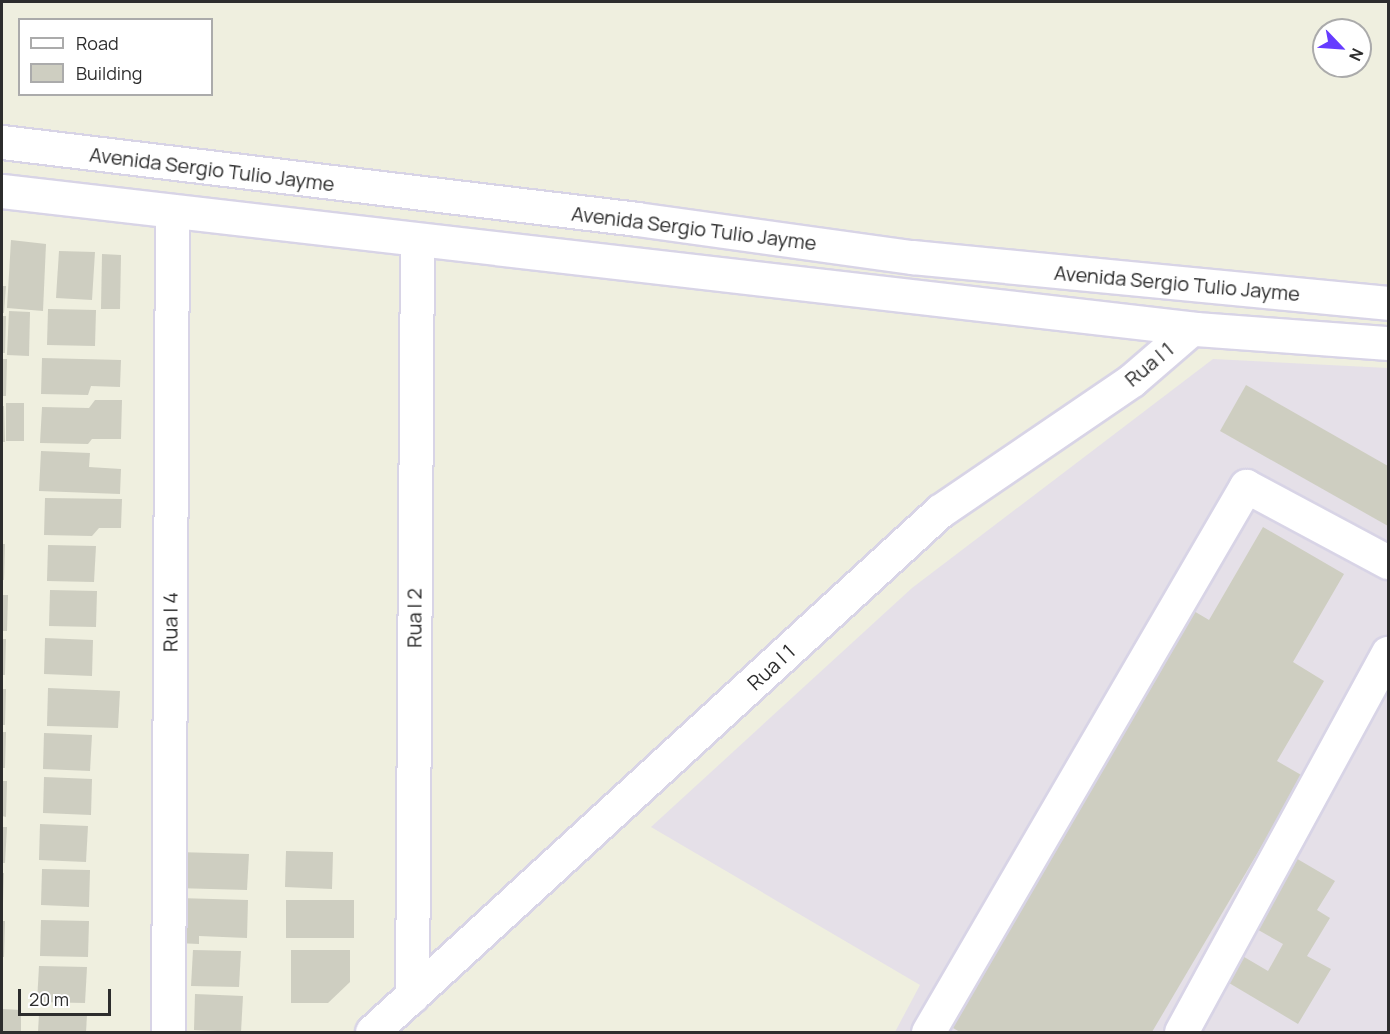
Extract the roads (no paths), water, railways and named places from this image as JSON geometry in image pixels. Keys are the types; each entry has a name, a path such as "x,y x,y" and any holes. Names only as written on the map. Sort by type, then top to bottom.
{"street":[{"name":"Avenida Sergio Tulio Jayme","path":"2,142 637,219 912,257 1389,303"},
{"name":"Avenida Sergio Tulio Jayme","path":"2,191 1191,329 1389,343"},
{"name":"Rua I 4","path":"168,1032 172,211"},
{"name":"Rua I 2","path":"412,996 417,240"},
{"name":"Rua I 1","path":"372,1032 940,511 1132,380 1191,329"},
{"path":"928,1032 1246,486 1389,562"},
{"path":"1187,1030 1389,653"}]}
